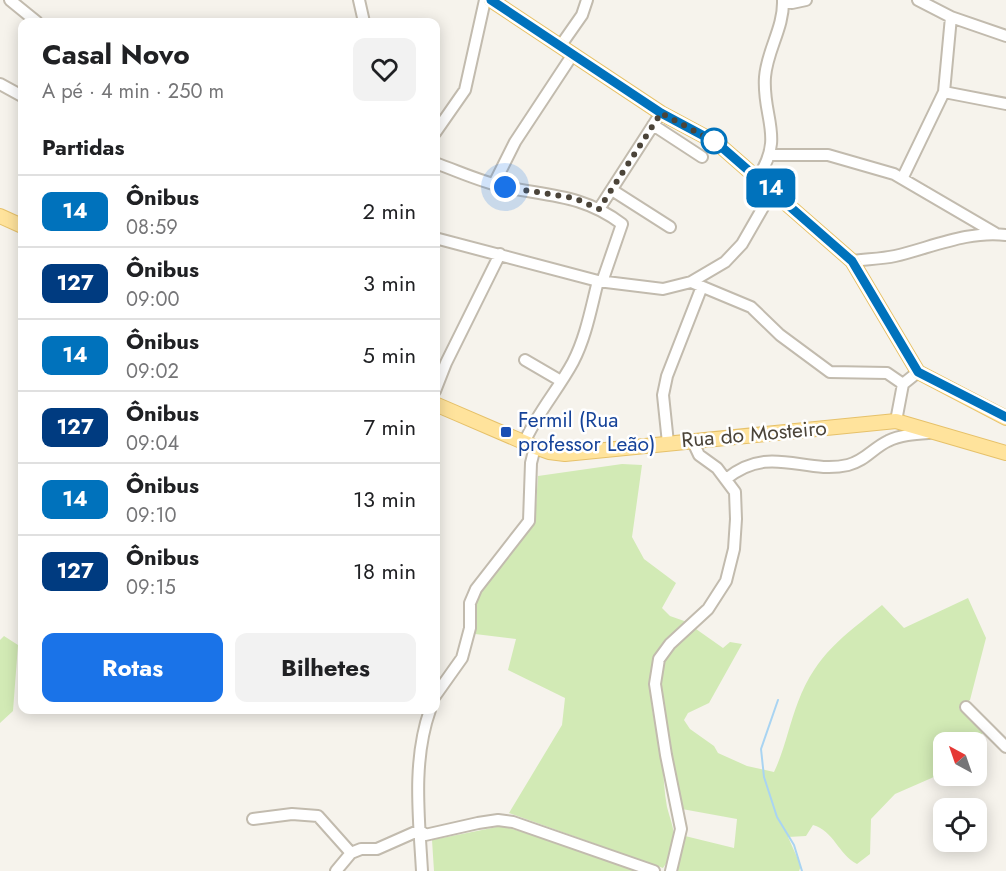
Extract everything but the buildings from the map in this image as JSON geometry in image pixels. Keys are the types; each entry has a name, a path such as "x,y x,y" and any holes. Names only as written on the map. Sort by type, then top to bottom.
{"main road":[{"path":"491,0 561,45 657,119 717,143 852,261 918,372 1006,417"},
{"path":"0,216 18,224"},
{"name":"Rua do Mosteiro","path":"440,406 529,445 565,454 896,421 934,430 1006,453"}],"street":[{"path":"10,0 32,18"},
{"path":"359,0 363,18"},
{"path":"440,126 465,90 485,0"},
{"path":"561,45 582,15 587,0"},
{"path":"758,177 771,155 772,127 765,77 783,19 783,0 792,3 806,0"},
{"path":"918,0 951,17 1006,36"},
{"path":"903,177 944,92 951,17"},
{"path":"494,184 515,142 573,54"},
{"path":"0,84 18,94"},
{"path":"944,92 1006,104"},
{"path":"599,209 657,119 702,157"},
{"path":"771,155 828,155 903,177 1001,234"},
{"path":"440,165 494,184 574,198 599,209 622,224 600,282 582,343 561,381 532,422 529,445 531,463 529,521 476,589 470,603 470,628 462,658 440,689"},
{"path":"612,190 669,227"},
{"path":"440,239 600,282 663,289 691,282 725,262 742,244 773,190"},
{"path":"852,261 892,256 951,240 1001,234"},
{"path":"440,378 500,254"},
{"path":"691,282 702,289 751,307 780,335 830,372 887,374 903,384"},
{"path":"668,443 663,395 667,376 702,289"},
{"path":"525,360 561,381"},
{"path":"896,421 903,384 918,372"},
{"path":"726,479 745,467 764,461 846,466 866,458 887,441 934,430"},
{"path":"671,871 681,829 655,684 659,659 670,644 708,609 726,581 734,549 736,519 735,492 717,468 699,454 692,440"},
{"path":"966,707 1006,747"},
{"path":"422,871 419,763 424,724 428,714"},
{"path":"253,819 292,814 318,816 351,853"},
{"path":"420,830 425,835 498,820 513,822 654,871"},
{"path":"336,871 351,853 361,849 377,849 420,830"}],"green space":[{"path":"622,464 642,465 632,537 644,559 676,583 662,608 670,616 687,622 670,638 659,654 650,686 666,801 674,831 672,852 663,868 509,813 562,725 565,698 508,670 516,639 475,634 475,599 535,521 538,476"},
{"path":"968,598 986,638 970,700 959,709 982,732 933,732 933,777 895,794 871,819 870,854 857,864 845,855 826,832 813,825 806,836 788,837 801,866 799,871 675,871 685,836 734,848 737,819 682,809 670,757 660,690 660,673 663,662 670,652 696,629 723,648 730,642 742,644 709,703 688,713 684,720 690,729 714,746 718,753 747,766 774,772 805,685 832,647 882,605 904,628"},
{"path":"4,636 18,645 13,711 0,723 0,640"},
{"path":"502,826 574,847 642,871 434,871 432,840"}],"waterway":[{"path":"778,700 761,749 764,777 777,817 794,845 802,871"}],"bus line":[{"name":"14","path":"491,0 661,113 717,143 852,261 918,372 1006,417"}],"place":[{"name":"Fermil (Rua professor Leão)","path":"506,432"}],"route":[{"path":"505,187 574,198 599,209 661,113 717,143 714,141"}]}
